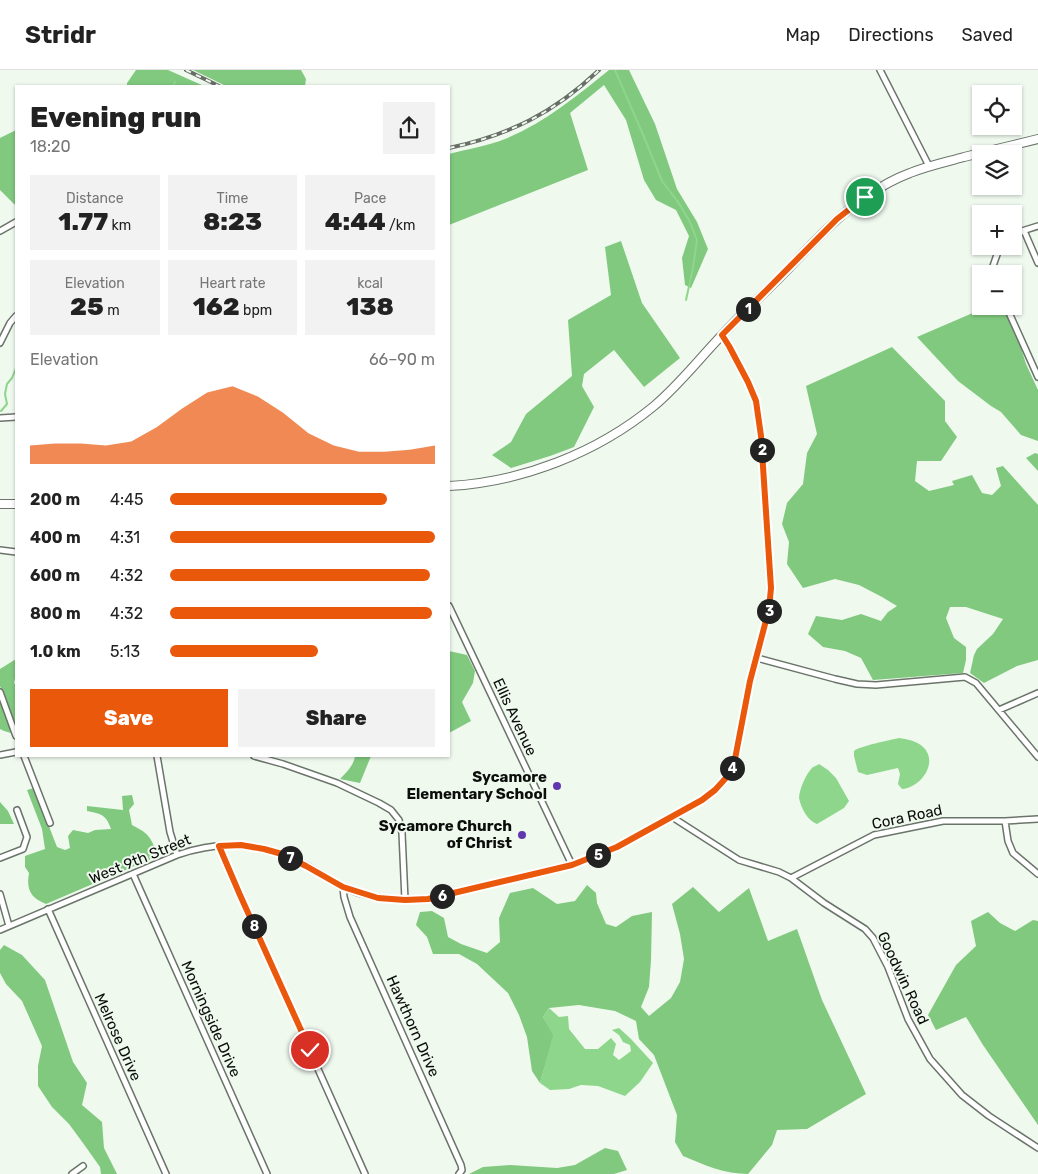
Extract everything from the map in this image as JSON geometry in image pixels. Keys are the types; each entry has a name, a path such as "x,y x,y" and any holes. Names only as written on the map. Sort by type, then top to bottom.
{"main road":[{"path":"450,486 482,483 536,470 595,445 653,407 678,384 722,335 837,219 865,197 890,182 929,166 1038,139"},
{"path":"0,504 15,504"}],"street":[{"path":"880,70 929,166"},
{"path":"0,231 15,223"},
{"path":"1038,226 1022,231 1038,263"},
{"path":"1010,315 1038,377"},
{"path":"0,343 15,317"},
{"name":"West 9th Street","path":"0,930 177,855 206,847 219,846 241,845 282,854 343,887 378,898 428,899 572,865 617,847 702,800 715,790 725,779 734,764 750,681 769,609 771,588 760,426 756,401 748,382 722,335"},
{"path":"0,418 15,418"},
{"path":"0,550 15,552"},
{"name":"Ellis Avenue","path":"450,608 572,865"},
{"path":"757,658 857,684 876,685 964,677 976,683 1038,757"},
{"path":"0,692 15,733"},
{"path":"999,710 1038,693"},
{"path":"0,756 15,752"},
{"path":"24,757 50,823"},
{"path":"157,757 170,832 177,855"},
{"path":"258,757 337,782 390,810 399,820 402,833 405,900"},
{"path":"283,757 283,764"},
{"path":"0,858 23,849 27,837 17,810"},
{"name":"Goodwin Road","path":"672,817 739,860 779,872 791,878 824,903 865,929 873,938 888,967 908,1018 930,1059 962,1095 1038,1148"},
{"name":"Cora Road","path":"791,878 874,835 942,821 1038,819"},
{"path":"1005,821 1008,842 1013,853 1038,874"},
{"path":"219,846 365,1174"},
{"name":"Morningside Drive","path":"133,874 267,1174"},
{"name":"Hawthorn Drive","path":"343,887 350,917 461,1165 462,1170 459,1174"},
{"path":"0,894 9,926"},
{"name":"Melrose Drive","path":"48,910 166,1174"},
{"path":"72,1174 83,1166"}],"shaded area":[{"path":"136,70 168,70 202,85 127,85"},
{"path":"193,70 301,70 306,79 305,85 224,85"},
{"path":"609,70 629,70 655,124 677,189 697,222 708,249 691,288 685,285 682,258 689,236 676,210 656,200 644,180 626,120 604,85 570,113 588,170 450,225 450,154 492,144 519,133 585,90"},
{"path":"15,130 15,205 0,190 0,138"},
{"path":"621,241 642,303 680,358 644,387 614,350 584,374 582,386 594,407 574,447 511,468 492,455 511,442 526,414 572,376 568,320 611,295 605,247"},
{"path":"972,313 972,315 1011,315 1026,364 1038,390 1038,441 1021,435 1001,412 958,381 917,337"},
{"path":"892,347 945,401 945,421 957,437 941,461 917,461 915,481 929,491 954,485 952,481 972,475 982,493 992,495 1001,486 996,468 1003,466 1038,505 1038,660 1017,666 984,683 970,673 974,655 977,649 993,634 1003,619 966,607 950,607 946,618 954,638 966,647 963,673 873,680 861,658 845,651 823,647 808,634 816,616 842,620 861,614 881,621 888,612 897,606 859,585 835,579 803,588 787,564 789,542 782,524 787,503 803,484 807,453 817,434 806,386"},
{"path":"1035,453 1038,454 1038,471 1026,458"},
{"path":"450,651 467,655 475,671 473,683 462,702 471,721 450,732"},
{"path":"15,660 15,724 0,686 0,669"},
{"path":"0,698 12,730 11,733 0,729"},
{"path":"899,738 917,743 927,752 929,766 926,773 916,784 902,789 898,784 900,774 898,768 867,775 858,772 854,751 869,745"},
{"path":"355,757 371,757 360,783 340,779 351,766"},
{"path":"819,764 836,778 849,801 844,808 817,824 810,820 805,813 801,806 799,795 807,774"},
{"path":"34,788 57,847 65,850 70,848 68,836 73,830 88,833 95,830 111,829 105,818 99,814 87,811 87,806 123,810 122,796 132,795 134,804 129,810 132,825 149,837 158,856 46,904 41,902 33,896 29,889 29,873 25,867 25,856 45,849 42,829 27,790"},
{"path":"0,802 8,811 14,824 0,824"},
{"path":"587,885 596,893 597,903 606,924 616,927 632,916 652,912 649,987 641,1007 649,1016 671,998 680,982 684,959 672,904 693,887 719,912 749,888 768,941 797,929 822,1000 866,1094 807,1129 777,1130 772,1145 748,1174 739,1174 707,1166 683,1156 675,1142 677,1115 654,1055 639,1039 636,1021 615,1011 579,1005 549,1008 543,1017 554,1035 540,1083 532,1071 527,1037 508,993 477,964 459,954 433,954 427,937 416,925 420,912 432,911 444,918 448,937 461,944 487,953 500,942 499,918 510,893 533,888 557,904 575,901"},
{"path":"988,912 1000,923 1015,931 1033,920 1038,921 1038,1125 966,1017 936,1030 928,1015 956,965 976,946 971,921"},
{"path":"4,945 22,955 45,980 73,1062 87,1083 82,1105 102,1122 104,1148 117,1174 101,1174 100,1167 83,1143 69,1124 52,1107 38,1086 38,1066 42,1046 22,1001 6,984 0,973 0,950"},
{"path":"549,1008 559,1017 568,1016 569,1029 585,1049 598,1049 611,1038 616,1044 613,1055 619,1060 631,1051 630,1045 623,1042 619,1035 612,1030 619,1028 653,1063 640,1082 625,1096 598,1086 581,1085 569,1089 550,1090 540,1083 553,1035 543,1017"},
{"path":"605,1148 618,1151 627,1170 614,1174 469,1174 483,1167 510,1165 557,1168 575,1165"}],"waterway":[{"path":"615,70 662,181 689,220 697,240 686,300"},
{"path":"1,411 7,404 5,394 7,384 15,370"}],"railway":[{"path":"186,70 217,85"},
{"path":"450,148 471,143 530,120 565,98 599,70"}],"place":[{"name":"Sycamore Elementary School","path":"557,786"},
{"name":"Sycamore Church of Christ","path":"522,835"}],"route":[{"path":"310,1050 219,846 241,845 282,854 343,887 378,898 428,899 572,865 617,847 702,800 725,779 734,764 750,681 769,609 771,588 761,436 756,401 748,382 722,335 837,219 865,197"}]}
